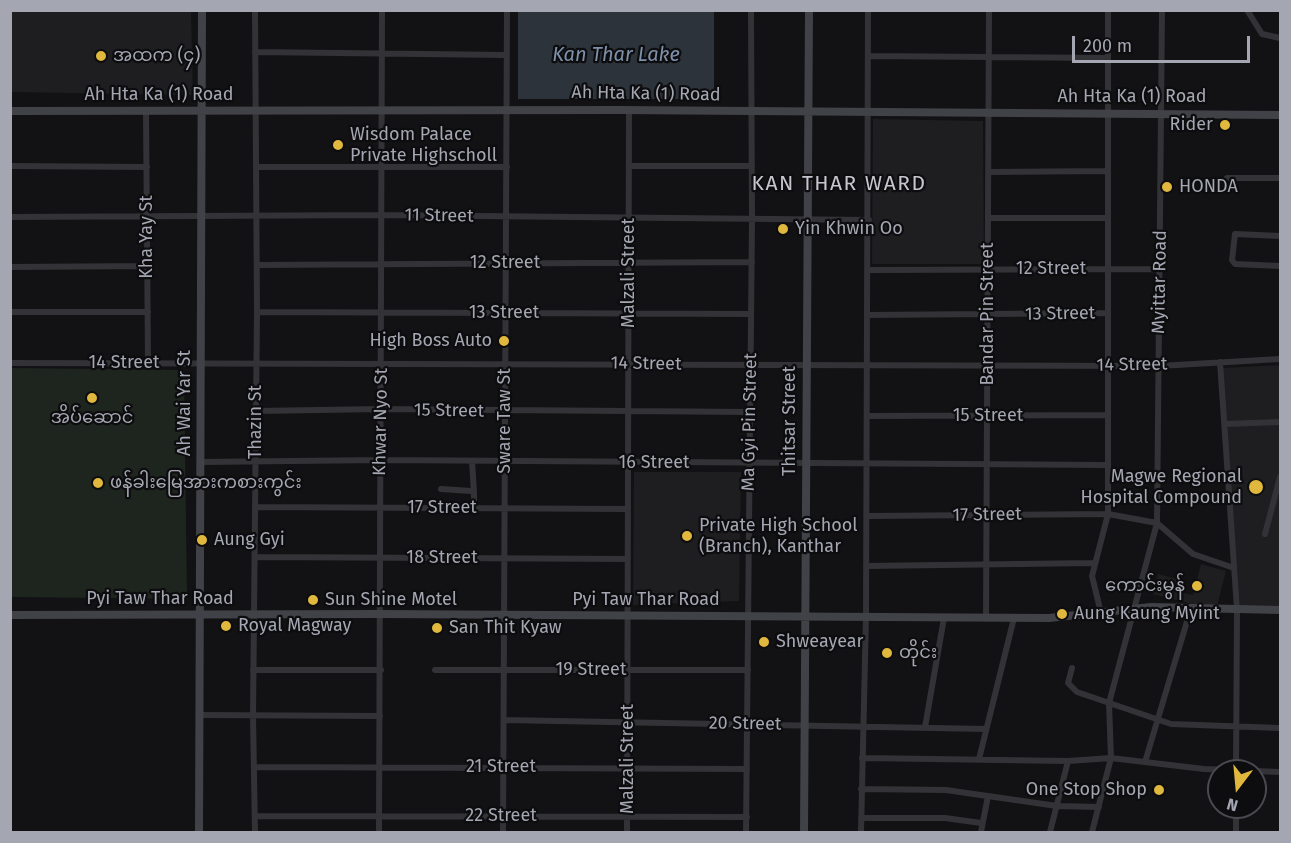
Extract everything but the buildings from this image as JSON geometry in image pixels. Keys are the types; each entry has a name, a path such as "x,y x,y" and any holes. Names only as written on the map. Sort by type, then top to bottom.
{"street":[{"name":"Ah Wai Yar St","path":"199,832 204,112 202,10"},
{"name":"Thazin St","path":"255,10 258,312 253,670 255,832"},
{"name":"Khwar Nyo St","path":"379,832 382,10"},
{"name":"Sware Taw St","path":"503,832 507,10"},
{"name":"Ma Gyi Pin Street","path":"746,832 752,262 751,10"},
{"name":"Thitsar Street","path":"804,832 809,10"},
{"path":"861,832 867,516 868,10"},
{"name":"Bandar Pin Street","path":"986,618 989,10"},
{"path":"1101,613 1092,576 1108,514 1108,10"},
{"name":"Myittar Road","path":"1092,832 1111,758 1108,703 1157,524 1162,10"},
{"path":"1247,10 1262,34 1281,38"},
{"path":"255,52 506,55"},
{"path":"869,57 1108,58"},
{"name":"Ah Hta Ka (1) Road","path":"10,111 629,110 1281,115"},
{"name":"Malzali Street","path":"627,832 629,110"},
{"name":"Kha Yay St","path":"146,112 148,363"},
{"path":"10,166 147,167"},
{"path":"629,166 752,166"},
{"path":"257,167 507,167"},
{"path":"989,172 1108,171"},
{"path":"1227,178 1281,178"},
{"name":"11 Street","path":"10,218 380,215 868,220"},
{"path":"988,218 1108,218"},
{"path":"1281,236 1235,234 1232,260 1235,264 1281,266"},
{"name":"12 Street","path":"257,265 752,262"},
{"path":"10,267 148,266"},
{"name":"12 Street","path":"868,270 1161,269"},
{"path":"10,312 148,312"},
{"name":"13 Street","path":"258,312 751,314"},
{"name":"13 Street","path":"867,315 1108,314"},
{"name":"14 Street","path":"10,363 381,362 751,366 1160,366 1281,359"},
{"path":"1220,362 1237,609 1236,759"},
{"name":"15 Street","path":"256,411 381,409 506,412 750,412"},
{"name":"15 Street","path":"867,416 1108,415"},
{"path":"1225,424 1281,422"},
{"name":"16 Street","path":"201,462 381,460 1107,465"},
{"path":"472,461 474,508"},
{"path":"1265,534 1281,477"},
{"path":"441,489 468,490 474,493"},
{"name":"17 Street","path":"255,507 628,509"},
{"name":"17 Street","path":"867,516 1108,514 1157,524"},
{"path":"1157,524 1194,554 1234,568"},
{"name":"18 Street","path":"256,557 628,559"},
{"path":"866,566 1094,563"},
{"name":"Pyi Taw Thar Road","path":"10,615 380,614 1049,618 1134,608 1281,610"},
{"path":"1145,762 1191,608"},
{"path":"925,728 944,618"},
{"path":"979,759 1014,618"},
{"path":"1072,668 1070,687 1077,692 1158,720 1172,724 1281,728"},
{"path":"253,670 381,670"},
{"name":"19 Street","path":"435,670 748,670"},
{"path":"200,715 380,716"},
{"name":"20 Street","path":"504,720 986,729"},
{"path":"861,758 1068,761 1111,758 1207,767"},
{"path":"1050,832 1068,761"},
{"name":"21 Street","path":"255,767 747,769"},
{"path":"861,789 946,790 1057,806 1099,807"},
{"path":"981,832 988,796"},
{"name":"22 Street","path":"255,816 747,817"},
{"path":"861,819 945,818 981,823"}],"shaded area":[{"name":"အထက (၄)","path":"11,11 191,11 193,95 11,92"},
{"path":"873,119 983,121 984,264 872,264"},
{"name":"Magwe Regional Hospital Compound","path":"1280,365 1280,606 1240,606 1222,368"},
{"name":"ဖန်ခါးမြေအားကစားကွင်း","path":"11,368 184,370 187,599 11,597"},
{"name":"Private High School (Branch), Kanthar","path":"634,472 741,472 739,601 633,605"},
{"path":"1201,564 1226,571 1216,610 1153,594 1158,574 1177,579 1174,591 1193,595"}],"water":[{"name":"Kan Thar Lake","path":"518,11 714,11 714,99 518,99"}],"place":[{"name":"အထက (၄)","path":"101,56"},
{"name":"Rider","path":"1225,125"},
{"name":"Wisdom Palace Private Highscholl","path":"338,145"},
{"name":"HONDA","path":"1167,187"},
{"name":"Yin Khwin Oo","path":"783,229"},
{"name":"High Boss Auto","path":"504,341"},
{"name":"အိပ်ဆောင်","path":"92,398"},
{"name":"ဖန်ခါးမြေအားကစားကွင်း","path":"98,483"},
{"name":"Magwe Regional Hospital Compound","path":"1256,487"},
{"name":"Private High School (Branch), Kanthar","path":"687,536"},
{"name":"Aung Gyi","path":"202,540"},
{"name":"ကောင်းမွန်","path":"1197,586"},
{"name":"Sun Shine Motel","path":"313,600"},
{"name":"Aung Kaung Myint","path":"1062,614"},
{"name":"Royal Magway","path":"226,626"},
{"name":"San Thit Kyaw","path":"437,628"},
{"name":"Shweayear","path":"764,642"},
{"name":"တိုင်း","path":"887,653"},
{"name":"One Stop Shop","path":"1159,790"}],"district":[{"name":"KAN THAR WARD","path":"839,184"}]}
